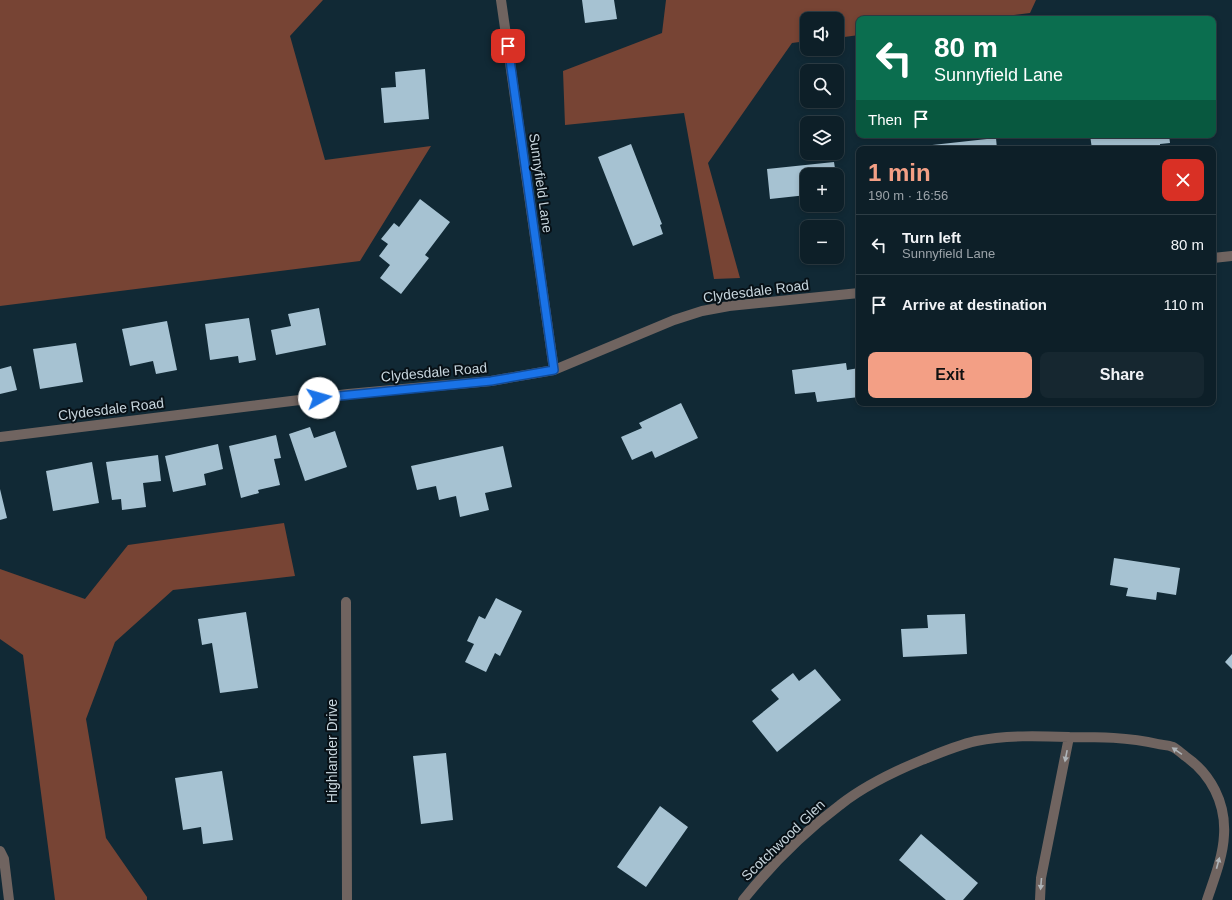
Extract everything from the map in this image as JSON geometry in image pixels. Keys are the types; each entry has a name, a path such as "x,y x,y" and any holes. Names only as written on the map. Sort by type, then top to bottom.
{"street":[{"name":"Sunnyfield Lane","path":"501,0 554,370"},
{"path":"1216,258 1232,256"},
{"name":"Clydesdale Road","path":"0,437 348,394 491,381 554,370 674,320 702,311 729,306 856,293"},
{"name":"Highlander Drive","path":"346,602 347,900"},
{"name":"Scotchwood Glen","path":"743,900 785,854 814,826 840,804 870,785 936,754 975,741 1005,737 1109,737 1139,739 1172,747 1190,760 1205,774 1216,789 1222,809 1224,835 1220,860 1207,900"},
{"path":"1040,900 1042,878 1069,737"},
{"path":"0,851 4,859 9,900"}],"shaded area":[{"path":"0,0 323,0 290,36 325,160 431,146 360,261 0,306"},
{"path":"666,0 1036,0 1030,13 1006,16 856,16 856,35 844,37 844,12 800,12 800,42 792,43 708,163 740,278 714,279 684,113 565,125 563,71 662,33"},
{"path":"284,523 295,576 173,590 115,642 86,719 106,838 147,897 147,900 55,900 23,655 0,639 0,569 85,599 128,545"}],"building":[{"path":"582,0 614,0 617,19 585,23"},
{"path":"425,69 429,119 384,123 381,88 396,87 395,72"},
{"path":"996,138 997,146 923,146"},
{"path":"1090,138 1169,138 1170,143 1160,144 1160,146 1092,146"},
{"path":"631,144 662,224 660,225 663,234 633,246 598,157"},
{"path":"834,162 835,168 800,168 800,196 770,199 767,169"},
{"path":"420,199 450,222 425,255 429,258 401,294 380,278 390,265 379,256 388,244 381,239 394,223 399,227"},
{"path":"319,308 326,345 276,355 271,330 291,326 288,314"},
{"path":"249,318 256,360 239,363 238,356 210,360 205,324"},
{"path":"167,321 177,370 156,374 153,361 130,366 122,329"},
{"path":"76,343 83,382 40,389 33,349"},
{"path":"846,363 847,370 856,368 856,397 817,402 815,392 795,394 792,370"},
{"path":"11,366 17,390 0,394 0,369"},
{"path":"681,403 698,438 655,458 652,451 632,460 621,437 642,428 639,423"},
{"path":"310,427 314,438 335,431 347,467 305,481 289,434"},
{"path":"276,435 281,458 274,459 280,485 258,490 259,493 241,498 229,446"},
{"path":"218,444 223,469 204,474 206,485 173,492 165,456"},
{"path":"503,446 512,487 485,493 489,510 460,517 456,496 439,500 436,486 417,490 411,466"},
{"path":"158,455 161,481 143,483 146,507 122,510 121,499 112,500 106,462"},
{"path":"92,462 99,503 53,511 46,471"},
{"path":"0,489 7,518 0,520"},
{"path":"1114,558 1180,568 1176,595 1157,592 1156,600 1126,596 1128,588 1110,585"},
{"path":"496,598 522,611 500,656 495,653 486,672 465,662 474,644 467,641 479,616 485,619"},
{"path":"246,612 258,688 220,693 212,643 202,645 198,619"},
{"path":"965,614 967,654 903,657 901,629 928,628 927,615"},
{"path":"1232,654 1232,669 1225,662"},
{"path":"815,669 841,700 777,752 752,721 779,699 771,690 793,673 799,681"},
{"path":"446,753 453,820 421,824 413,756"},
{"path":"222,771 233,840 203,844 201,827 183,830 175,778"},
{"path":"660,806 688,827 646,887 617,867"},
{"path":"921,834 978,883 963,900 946,900 899,860"}],"route":[{"path":"319,398 491,381 554,370 508,46"}]}
